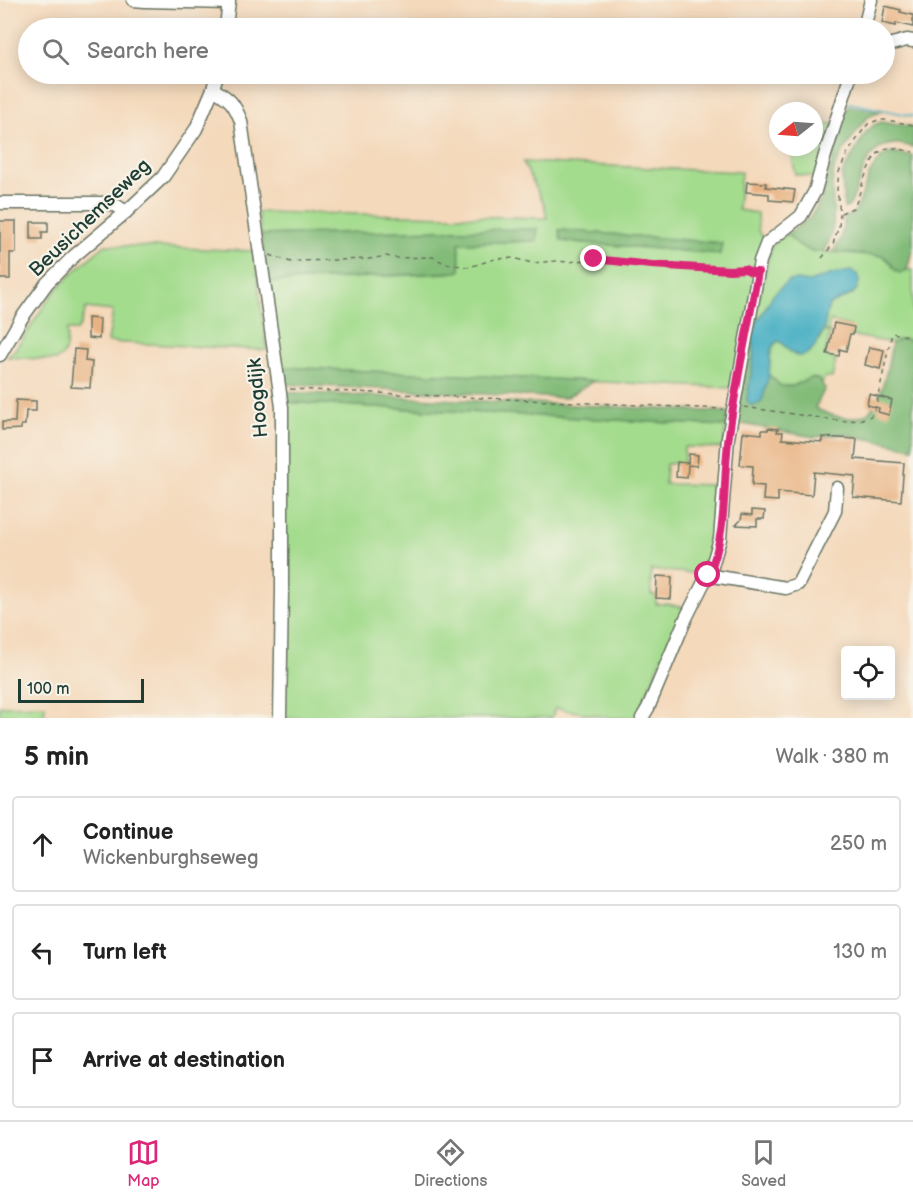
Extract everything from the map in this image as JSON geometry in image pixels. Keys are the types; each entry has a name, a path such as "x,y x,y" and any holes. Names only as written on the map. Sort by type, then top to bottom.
{"street":[{"path":"133,0 145,2 229,1 227,18"},
{"path":"866,18 871,0"},
{"path":"895,43 913,41"},
{"name":"Beusichemseweg","path":"0,355 46,283 163,177 195,129 214,84"},
{"path":"642,718 686,618 712,566 720,539 728,438 760,261 767,243 801,216 815,191 848,84"},
{"name":"Hoogdijk","path":"213,89 225,96 234,106 242,121 282,407 280,718"},
{"path":"0,203 105,203 117,206 126,212"},
{"path":"708,575 786,588 798,584 835,511 837,488"}],"path":[{"path":"822,258 833,244 839,226 838,172 847,154 868,124 878,120 887,120 913,126"},
{"path":"840,213 853,208 871,163 882,150 891,147 913,152"},
{"path":"260,256 270,255 291,262 369,259 386,256 395,258 433,257 446,264 469,267 495,259 513,258 532,263 594,259 652,265 745,269 758,272"},
{"path":"278,388 733,407 842,421 859,420 871,416 876,406 892,333 913,337"}],"green space":[{"path":"848,106 881,112 868,117 863,122 839,159 832,181 832,233 822,252 812,251 799,245 787,234 810,218 821,200"},
{"path":"881,122 913,127 913,147 894,144 876,151 865,166 851,203 844,208 842,176 845,168 867,131"},
{"path":"823,123 834,124 818,178 795,174 792,156 823,156"},
{"path":"889,153 913,156 913,246 907,270 900,273 882,256 833,252 841,238 845,217 857,209 876,163"},
{"path":"523,162 741,172 738,210 757,213 758,230 765,240 733,388 279,367 268,282 448,273 460,270 459,243 537,241 537,230 261,235 258,212 547,218 544,204","holes":["559,230 721,243 720,254 562,241"]},
{"path":"537,229 537,241 459,243 460,270 458,272 268,282 261,235 440,230"},
{"path":"559,230 722,243 720,254 561,241"},
{"path":"787,234 799,245 814,252 882,256 889,260 892,267 903,272 913,270 913,342 902,340 892,343 849,335 850,326 830,321 828,331 823,330 829,305 852,295 857,289 851,271 809,282 797,280 773,295 753,324 773,244"},
{"path":"105,245 254,251 267,350 108,342 113,311 86,308 81,325 77,330 67,330 66,347 60,358 56,360 8,357 57,289"},
{"path":"823,332 830,332 825,355 836,360 832,378 825,377 822,384 818,379 810,378 793,386 781,386 769,375 770,357 774,344 779,341 794,355 803,355 811,349"},
{"path":"905,339 913,342 913,448 844,434 814,437 736,423 750,340 754,344 754,354 747,399 750,404 755,406 769,375 781,386 793,386 810,378 818,379 825,388 815,408 829,414 853,418 867,413 873,407 883,384 892,343"},
{"path":"279,367 594,381 565,398 281,384"},
{"path":"282,392 729,412 726,426 283,402"},
{"path":"283,402 726,426 723,448 684,447 684,463 666,464 665,484 720,485 713,546 703,574 651,570 651,595 656,595 656,604 685,608 637,718 611,718 555,708 552,718 282,718"},
{"path":"45,705 44,718 0,718 0,706"}],"water":[{"path":"851,271 858,276 857,287 851,294 829,305 824,329 813,349 799,356 779,341 774,344 762,401 759,404 749,404 747,400 754,354 754,345 750,340 753,324 773,295 788,281 809,282"}],"building":[{"path":"885,6 901,10 900,12 913,15 913,27 896,23 895,26 895,18 883,18"},
{"path":"747,182 766,183 766,187 795,190 793,202 769,200 769,194 746,192"},
{"path":"0,221 16,221 16,253 10,253 10,279 0,279"},
{"path":"31,222 48,222 48,232 42,232 42,239 31,239"},
{"path":"88,318 100,319 99,339 88,338"},
{"path":"834,323 854,327 846,351 840,349 839,356 827,354"},
{"path":"869,347 884,350 880,369 865,365"},
{"path":"74,349 86,350 85,361 92,362 90,388 71,387"},
{"path":"869,394 892,400 889,415 878,412 879,408 867,405"},
{"path":"16,400 36,401 36,411 26,411 25,425 21,425 21,429 2,430 2,422 15,422"},
{"path":"768,428 783,432 782,439 822,442 822,437 857,439 855,459 904,463 901,501 853,497 855,476 814,472 812,495 778,492 778,501 763,500 764,486 752,485 753,466 740,465 743,432 762,434 762,430 768,430"},
{"path":"689,454 698,455 697,466 688,465 687,478 676,477 677,462 688,463"},
{"path":"752,510 765,511 764,519 757,519 757,526 736,525 741,520 742,514 752,515"},
{"path":"657,576 672,577 671,599 656,598"}],"waterway":[{"path":"849,103 913,116"}],"route":[{"path":"594,259 730,270 737,268 758,272 728,438 720,539 708,575"}]}
